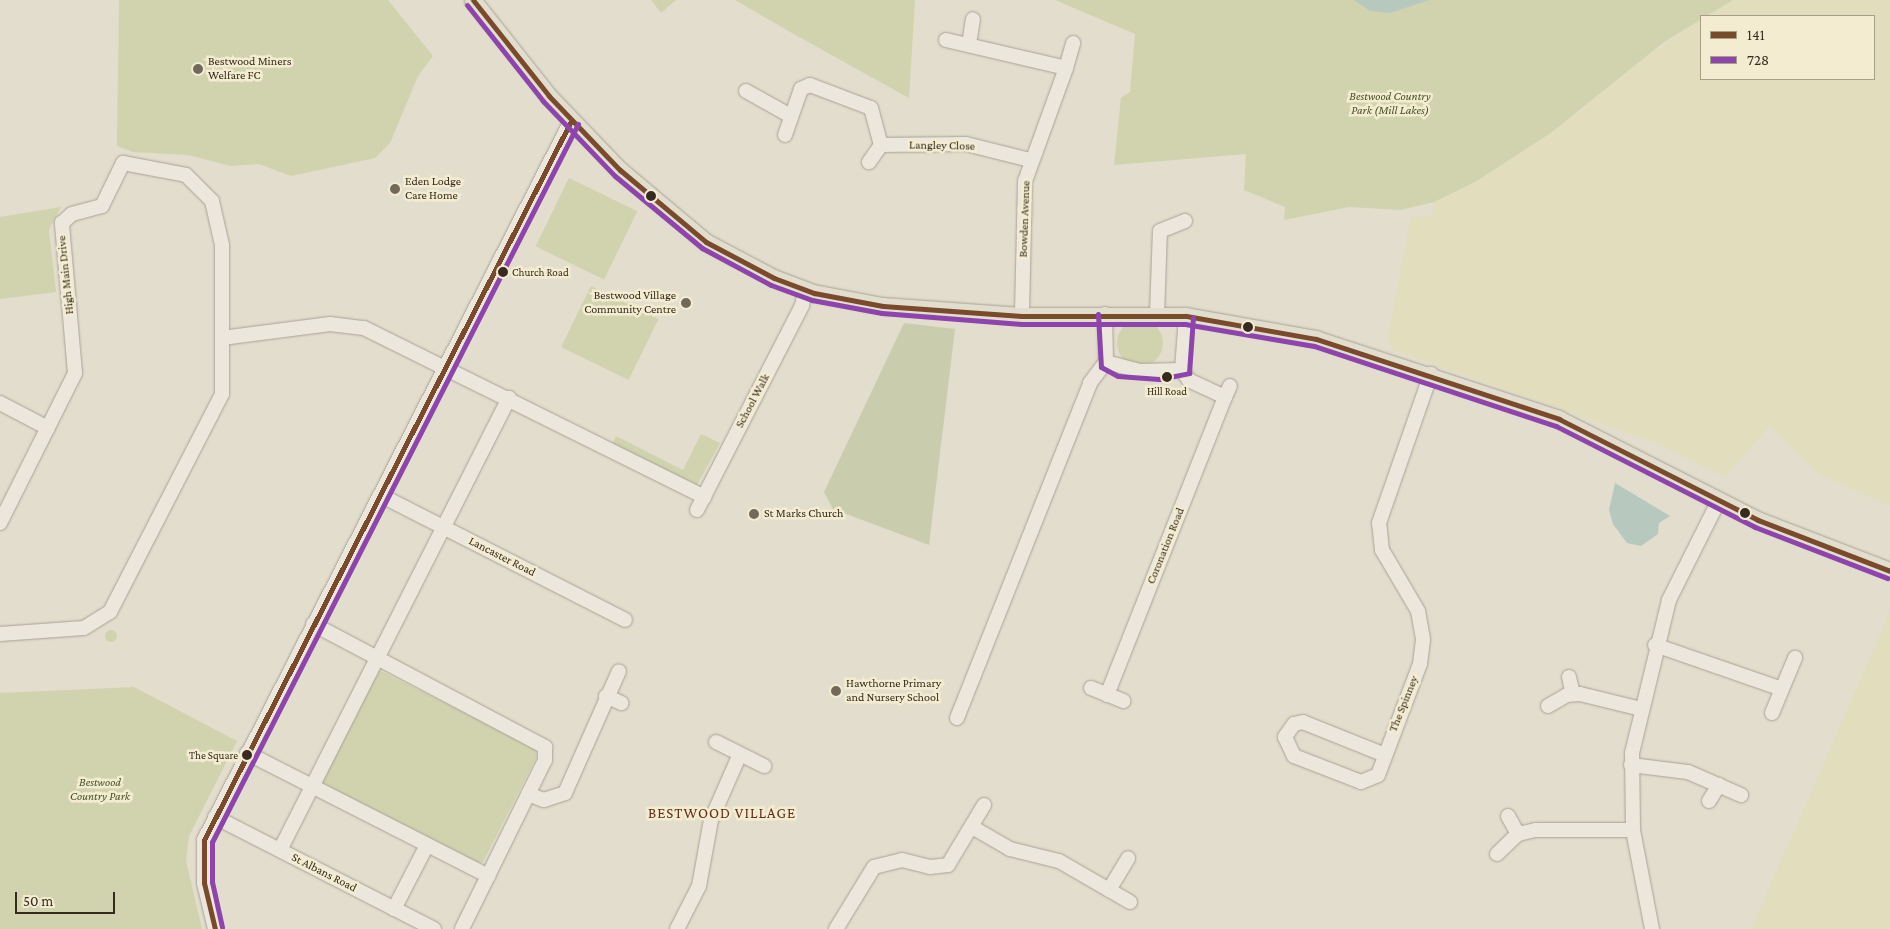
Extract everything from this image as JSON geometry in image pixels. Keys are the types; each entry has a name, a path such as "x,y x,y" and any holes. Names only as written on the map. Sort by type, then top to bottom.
{"main road":[{"path":"473,0 571,121 644,192 706,242 805,290 883,306 1022,316 1105,314 1186,316 1316,339 1431,374 1594,434 1719,500 1810,544 1890,571"}],"street":[{"path":"970,44 973,18"},
{"path":"946,40 970,44 1066,68"},
{"name":"Bowden Avenue","path":"1022,316 1025,181 1030,160 1066,68 1073,43"},
{"path":"785,135 801,89 810,85 871,108 881,145 869,162"},
{"path":"746,91 791,116"},
{"path":"215,929 201,855 215,817 571,121"},
{"name":"Langley Close","path":"881,145 966,144 1030,160"},
{"name":"High Main Drive","path":"0,523 48,428 76,365 62,223 72,214 95,209 109,200 123,163 186,175 212,201 222,245 222,394 110,612 84,628 0,634"},
{"path":"1157,315 1160,231 1185,221"},
{"name":"School Walk","path":"697,510 802,306 805,290"},
{"path":"956,718 1090,383 1106,362 1105,314"},
{"path":"1106,362 1139,371 1182,370 1186,316"},
{"path":"222,338 346,324 364,328 446,366 704,497"},
{"name":"Coronation Road","path":"1107,695 1227,391 1190,380 1182,370"},
{"name":"The Spinney","path":"1385,754 1303,722 1294,724 1285,737 1294,756 1361,782 1378,775 1420,664 1423,639 1418,611 1382,550 1379,523 1431,374"},
{"path":"280,850 509,398"},
{"path":"0,402 48,428"},
{"name":"Lancaster Road","path":"380,495 625,620"},
{"path":"1652,929 1633,830 1631,765 1655,645 1669,600 1719,500"},
{"path":"313,624 541,740 545,760 462,929"},
{"path":"1655,645 1782,689"},
{"path":"1772,713 1795,658"},
{"path":"528,794 544,800 565,793 575,778 579,754 618,671"},
{"path":"1569,677 1573,694"},
{"path":"1091,688 1124,701"},
{"path":"1548,706 1573,694 1641,709"},
{"path":"606,696 621,703"},
{"path":"716,742 764,766"},
{"path":"248,752 488,876"},
{"path":"678,929 700,880 711,820 740,754"},
{"path":"1631,765 1670,768 1719,785 1741,795"},
{"path":"1709,801 1719,785"},
{"path":"836,929 874,867 902,860 930,867 948,865 984,805"},
{"path":"1508,816 1518,834"},
{"name":"St Albans Road","path":"215,817 434,929"},
{"path":"972,827 1010,849 1059,861 1130,902"},
{"path":"1497,854 1518,834 1586,828 1633,830"},
{"path":"394,909 427,845"},
{"path":"1109,890 1128,858"}],"shaded area":[{"path":"1354,0 1429,0 1390,13 1370,11"},
{"path":"1733,0 1890,0 1890,506 1819,474 1769,426 1725,477 1654,442 1393,350 1387,339 1411,217 1432,216 1434,202 1475,182 1582,110 1608,83 1700,20 1700,80 1875,80 1875,15 1709,15"},
{"path":"1615,483 1670,516 1659,523 1658,534 1641,546 1627,543 1613,524 1609,510"},
{"path":"1890,612 1890,929 1751,929"}],"green space":[{"path":"119,0 388,0 433,56 418,76 390,143 375,158 291,176 259,164 231,166 188,155 133,152 117,146"},
{"path":"651,0 676,0 661,13"},
{"path":"735,0 915,0 909,98 792,33"},
{"name":"Bestwood Country Park (Mill Lakes)","path":"1055,0 1733,0 1708,15 1700,15 1700,20 1664,42 1552,132 1475,182 1434,202 1401,210 1349,207 1284,220 1285,207 1244,190 1246,154 1114,165 1121,98 1130,92 1135,34"},
{"path":"569,178 637,211 604,280 536,246"},
{"path":"61,207 49,230 56,292 0,299 0,217"},
{"path":"591,286 658,319 629,380 561,347"},
{"path":"1135,320 1145,320 1159,330 1163,343 1159,356 1153,362 1145,366 1135,366 1121,356 1117,348 1117,338 1127,324"},
{"path":"904,323 955,329 929,545 833,509 824,492"},
{"path":"701,434 720,443 697,485 612,445 616,436 683,470"},
{"path":"109,630 113,630 117,636 113,642 109,642 105,638 105,634"},
{"path":"377,669 535,748 537,756 483,862 474,863 322,786 320,779"},
{"name":"Bestwood Country Park","path":"134,687 237,741 189,836 186,861 202,929 0,929 0,693"}],"transit line":[{"name":"141","path":"473,0 549,96 620,170 706,242 774,278 814,293 883,306 1022,316 1186,316 1316,339 1559,419 1758,520 1890,571"},
{"name":"728","path":"467,5 543,101 615,176 702,248 771,285 812,300 882,313 1022,324 1185,324 1314,346 1556,426 1755,527 1887,578"},
{"name":"141","path":"215,929 204,883 204,840 571,121"},
{"name":"728","path":"222,927 212,882 212,842 578,124"},
{"name":"728","path":"1098,314 1101,367 1118,376 1159,379 1189,373 1193,317"}],"place":[{"name":"Bestwood Miners Welfare FC","path":"198,69"},
{"name":"Eden Lodge Care Home","path":"395,189"},
{"name":"Church Road","path":"503,272"},
{"name":"Bestwood Village Community Centre","path":"686,303"},
{"name":"Hill Road","path":"1167,377"},
{"name":"St Marks Church","path":"754,514"},
{"name":"Hawthorne Primary and Nursery School","path":"836,691"},
{"name":"The Square","path":"247,755"}],"district":[{"name":"BESTWOOD VILLAGE","path":"722,814"}]}
